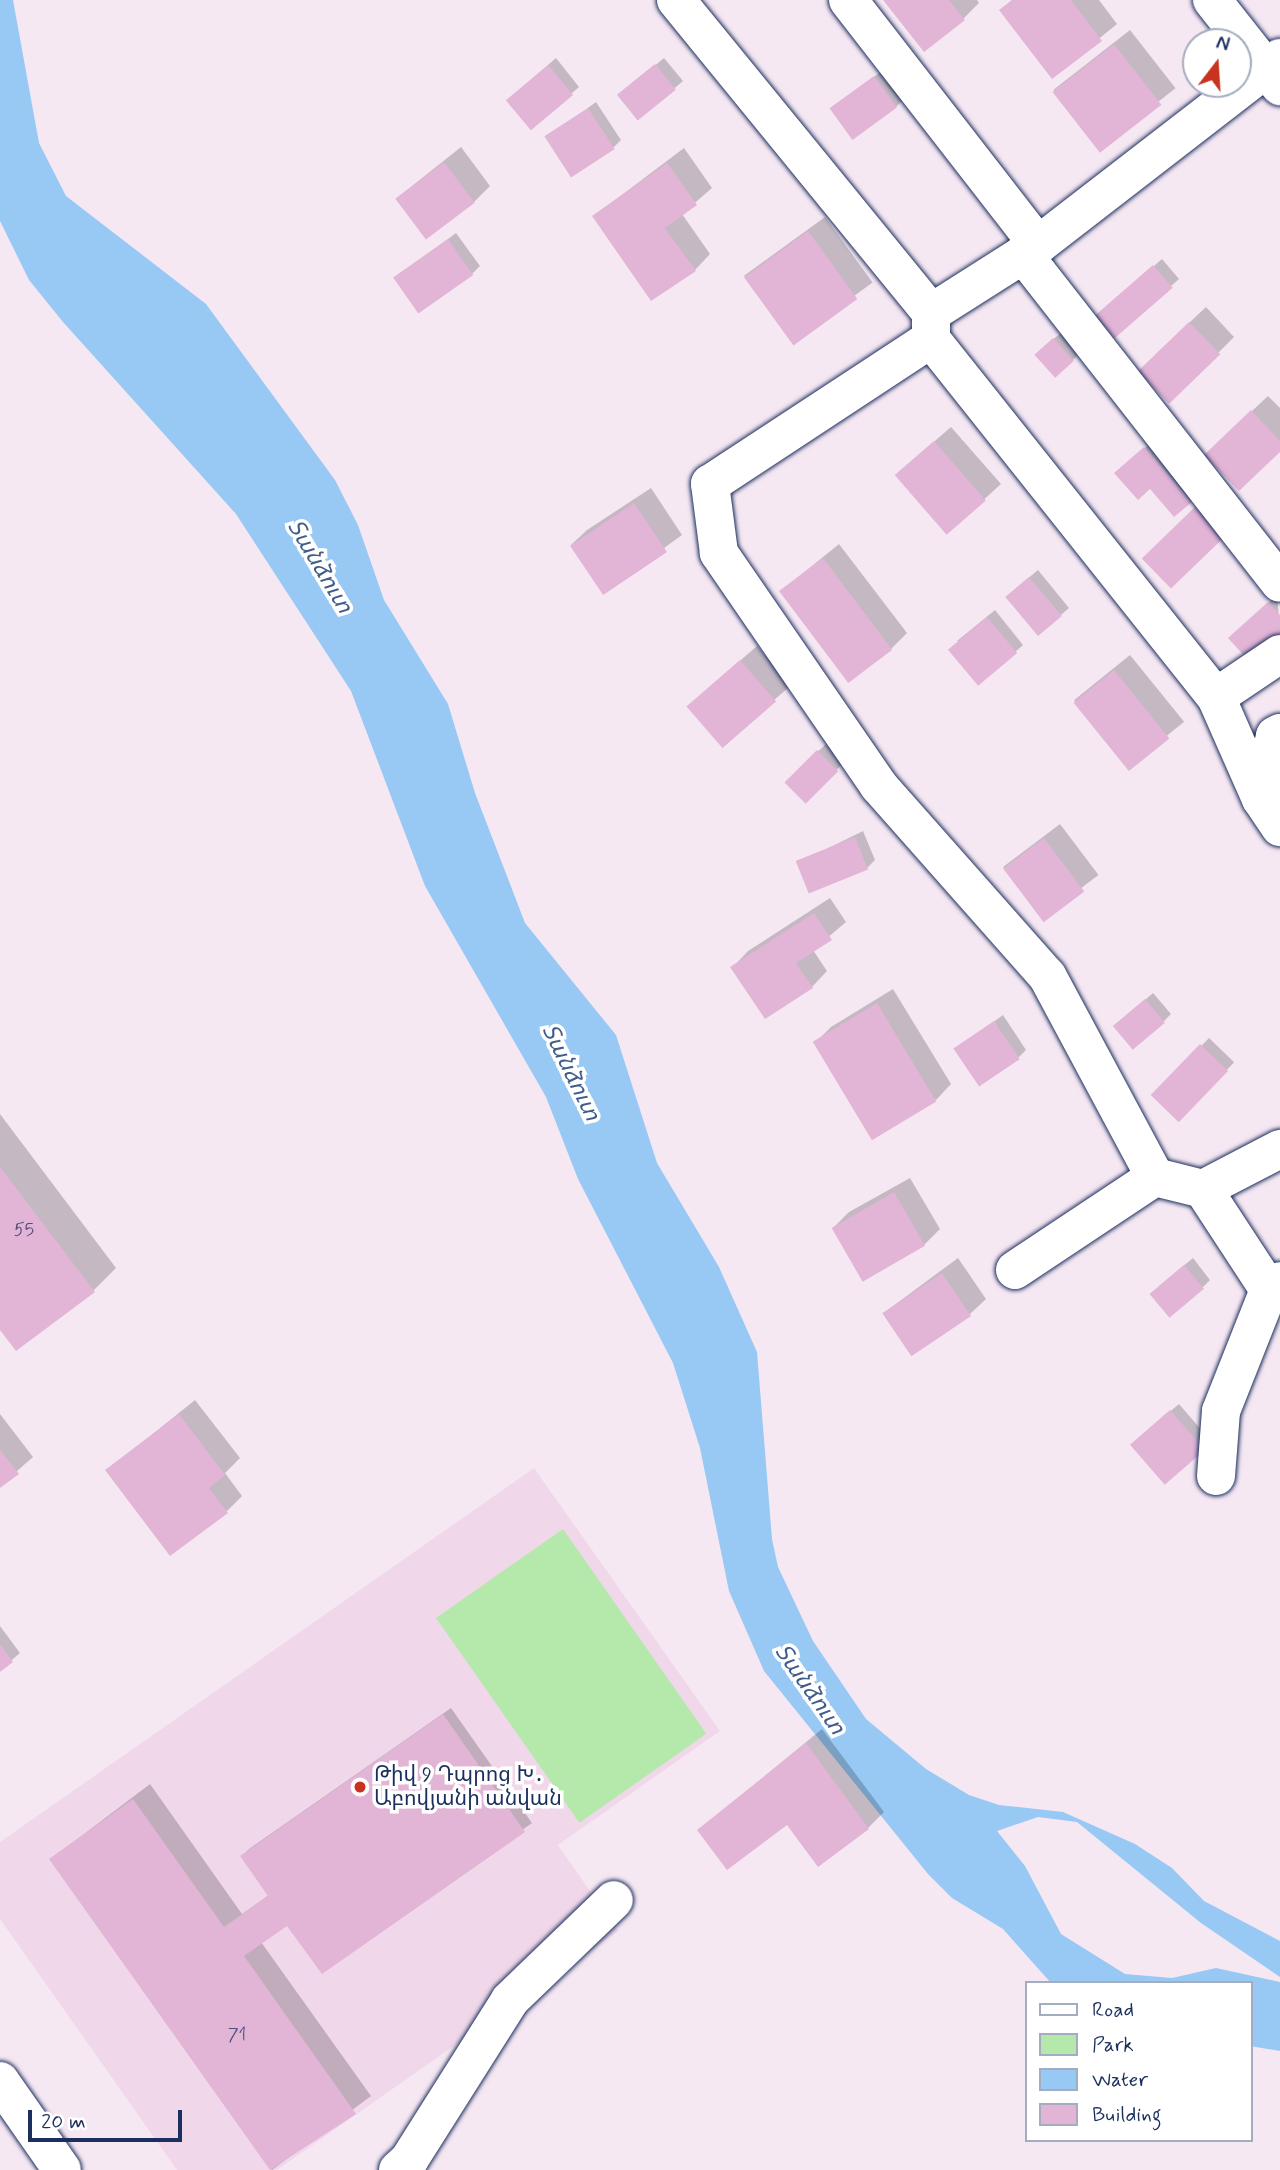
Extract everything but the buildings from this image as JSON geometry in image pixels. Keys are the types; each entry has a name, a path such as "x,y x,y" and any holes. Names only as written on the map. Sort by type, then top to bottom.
{"main road":[{"path":"676,0 1216,696 1270,813"},
{"path":"848,0 1280,583"},
{"path":"1212,0 1275,71 1031,249 931,326 709,484 719,553 879,786 1047,976 1156,1177 1203,1189 1275,1285 1221,1411 1216,1476"},
{"path":"1216,696 1280,654"},
{"path":"1270,813 1280,733"},
{"path":"1203,1189 1280,1149"},
{"path":"1015,1270 1156,1177"},
{"path":"398,2170 409,2160 509,2000 614,1900"},
{"path":"0,2081 62,2170"}],"shaded area":[{"name":"Թիվ 9 Դպրոց Խ․ Աբովյանի անվան","path":"534,1468 720,1731 558,1845 618,1931 277,2170 177,2170 0,1919 0,1842"}],"green space":[{"path":"563,1529 706,1734 579,1823 436,1618"}],"water":[{"name":"Տանձուտ","path":"0,0 13,0 39,143 66,196 206,304 335,480 358,525 384,600 448,704 475,793 525,923 616,1035 657,1163 719,1267 757,1352 772,1539 778,1567 813,1641 866,1719 926,1769 969,1795 999,1805 1063,1812 1135,1844 1172,1868 1204,1901 1280,1941 1280,1977 1201,1923 1077,1822 1038,1817 997,1831 1025,1866 1061,1934 1125,1974 1172,1978 1216,1968 1280,1982 1280,2051 1252,2046 1252,1981 1049,1981 1003,1929 952,1898 928,1874 764,1671 729,1591 700,1448 673,1363 578,1179 546,1097 425,886 351,691 236,514 63,322 29,280 0,221"}],"place":[{"name":"Թիվ 9 Դպրոց Խ․ Աբովյանի անվան","path":"360,1787"}]}
